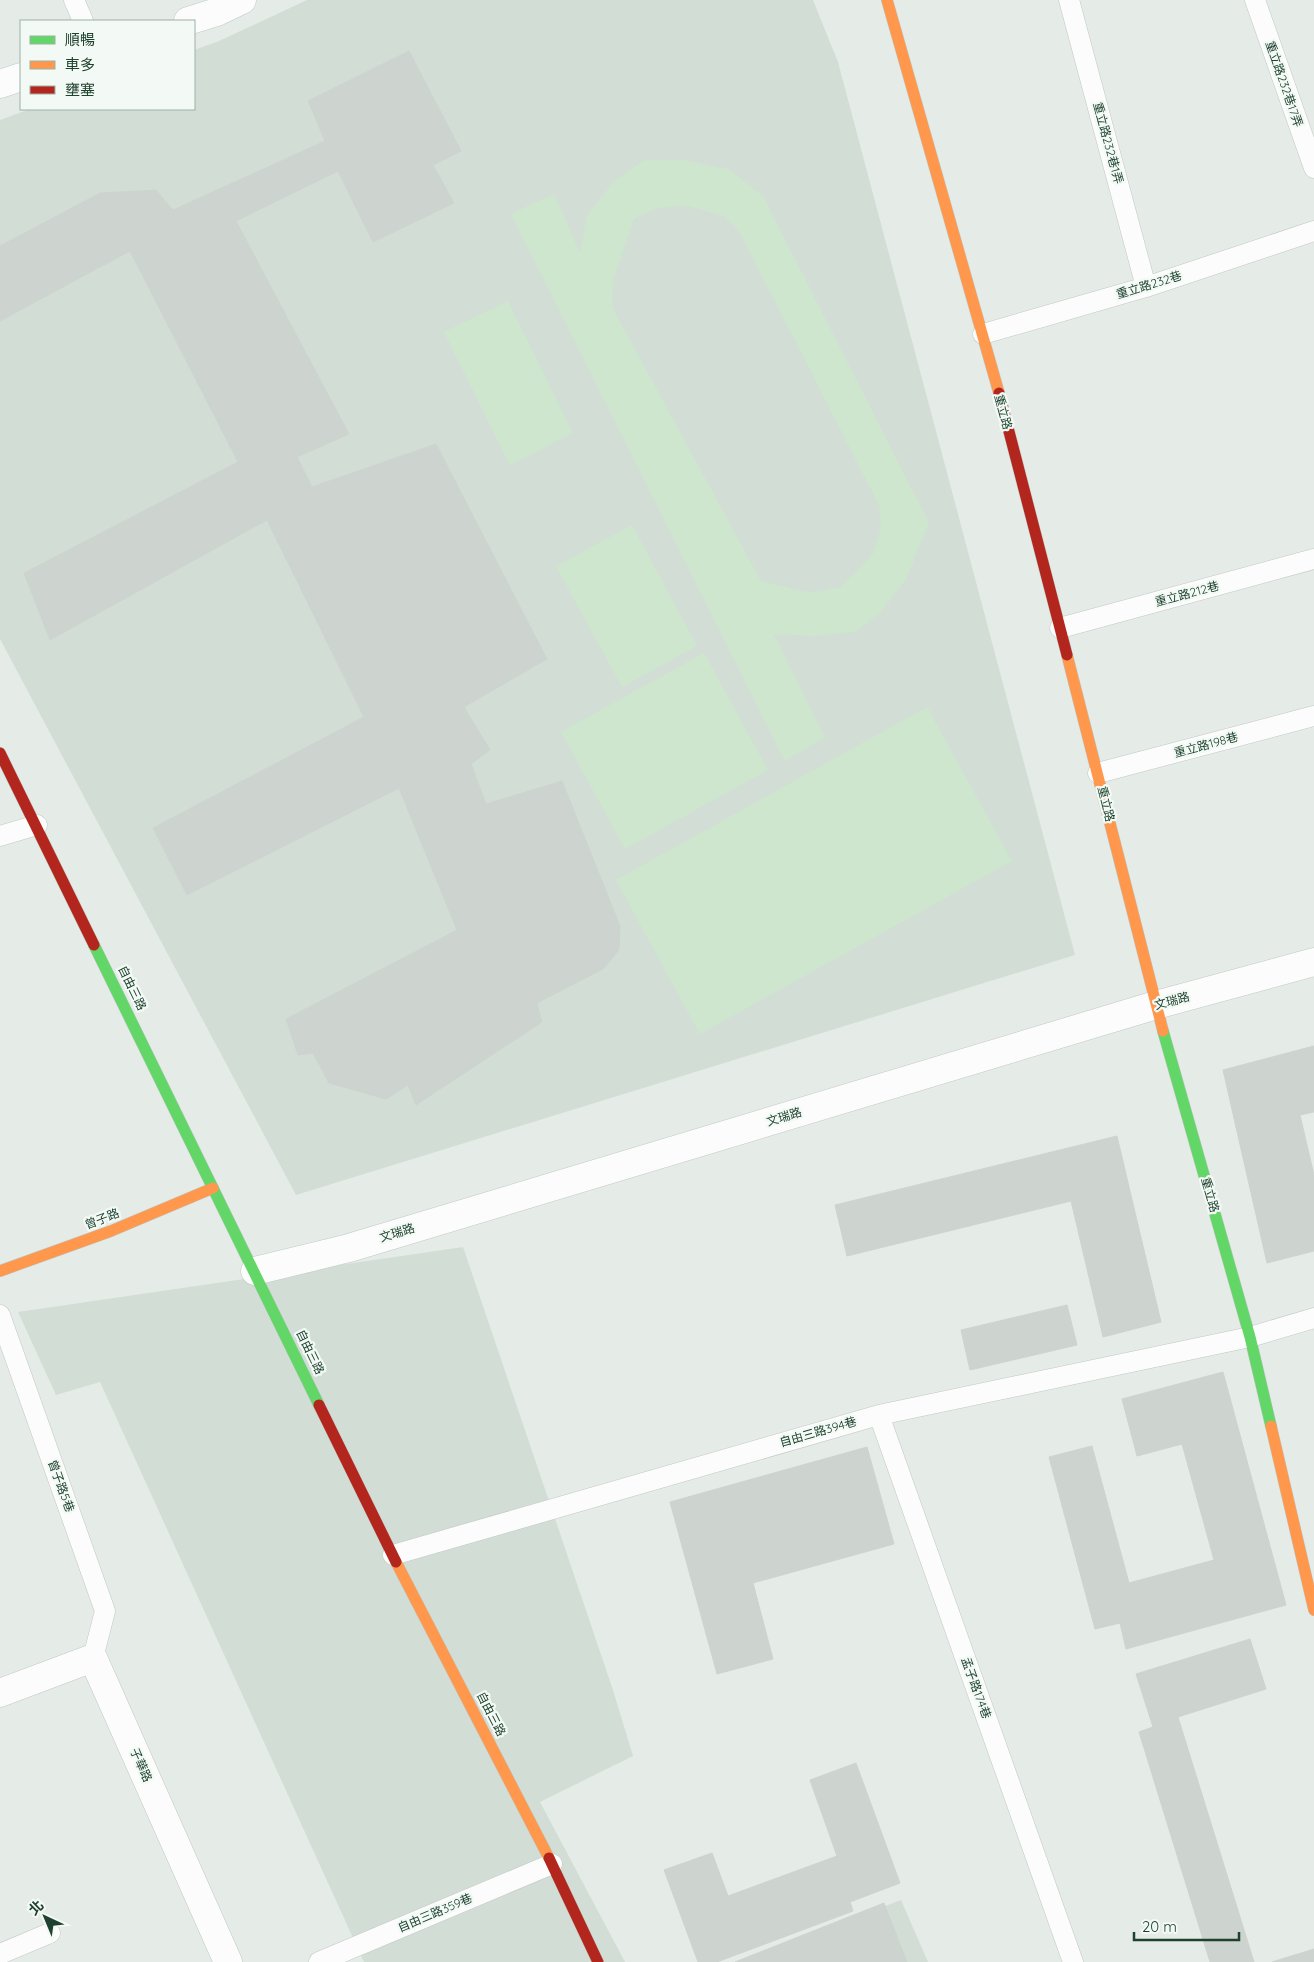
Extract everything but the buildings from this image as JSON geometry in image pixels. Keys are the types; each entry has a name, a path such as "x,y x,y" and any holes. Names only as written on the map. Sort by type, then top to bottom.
{"street":[{"path":"191,20 217,12 242,0"},
{"name":"重立路","path":"887,0 982,334 1098,773 1156,1005 1250,1338 1314,1610"},
{"path":"0,84 20,77"},
{"name":"自由三路","path":"0,753 37,825 393,1555 552,1864 598,1962"},
{"name":"文瑞路","path":"255,1271 349,1248 1156,1005 1314,962"},
{"name":"曾子路","path":"0,1272 111,1231 213,1188"},
{"path":"0,1693 94,1658"},
{"name":"子華路","path":"94,1658 228,1962"}],"lane":[{"path":"74,0 83,20"},
{"name":"重立路232巷1弄","path":"1069,0 1146,286"},
{"name":"重立路232巷17弄","path":"1255,0 1314,168"},
{"name":"重立路232巷","path":"982,334 1146,286 1314,231"},
{"name":"重立路212巷","path":"1060,628 1314,559"},
{"name":"重立路198巷","path":"1098,773 1314,716"},
{"path":"0,836 37,825"},
{"name":"曾子路5巷","path":"0,1315 105,1612 94,1658"},
{"name":"自由三路394巷","path":"393,1555 879,1415 1250,1338 1314,1318"},
{"name":"孟子路174巷","path":"879,1415 1074,1962"},
{"name":"自由三路359巷","path":"319,1962 552,1864"},
{"path":"0,1954 50,1933"}],"shaded area":[{"path":"307,0 813,0 838,62 1075,955 296,1195 0,639 0,120 27,110 195,110 195,50 219,41"},
{"path":"463,1247 613,1690 633,1756 540,1802 625,1962 364,1962 100,1382 56,1395 18,1312"},
{"path":"901,1900 928,1962 740,1962"}],"green space":[{"path":"645,160 684,160 728,169 763,196 929,523 906,579 881,612 856,632 813,636 774,634 825,738 785,761 511,214 554,194 580,253 587,216 614,181","holes":["685,205 724,216 739,231 879,505 881,528 873,554 841,587 818,592 803,591 761,581 612,307 613,280 634,219 655,209"]},
{"path":"508,301 573,433 510,465 444,332"},
{"path":"632,525 697,646 622,687 556,566"},
{"path":"704,653 768,770 625,849 561,732"},
{"path":"927,707 1012,861 700,1034 616,880"}],"traffic: fast":[{"path":"94,945 319,1405"},
{"path":"1163,1031 1250,1337 1271,1426"}],"traffic: slow":[{"path":"887,0 999,393"},
{"path":"1067,655 1163,1031"},
{"path":"0,1271 111,1231 213,1188"},
{"path":"1271,1426 1314,1610"},
{"path":"396,1562 549,1858"}],"traffic: jam":[{"path":"999,393 1067,655"},
{"path":"0,753 94,945"},
{"path":"319,1405 396,1562"},
{"path":"549,1858 598,1962"}]}
